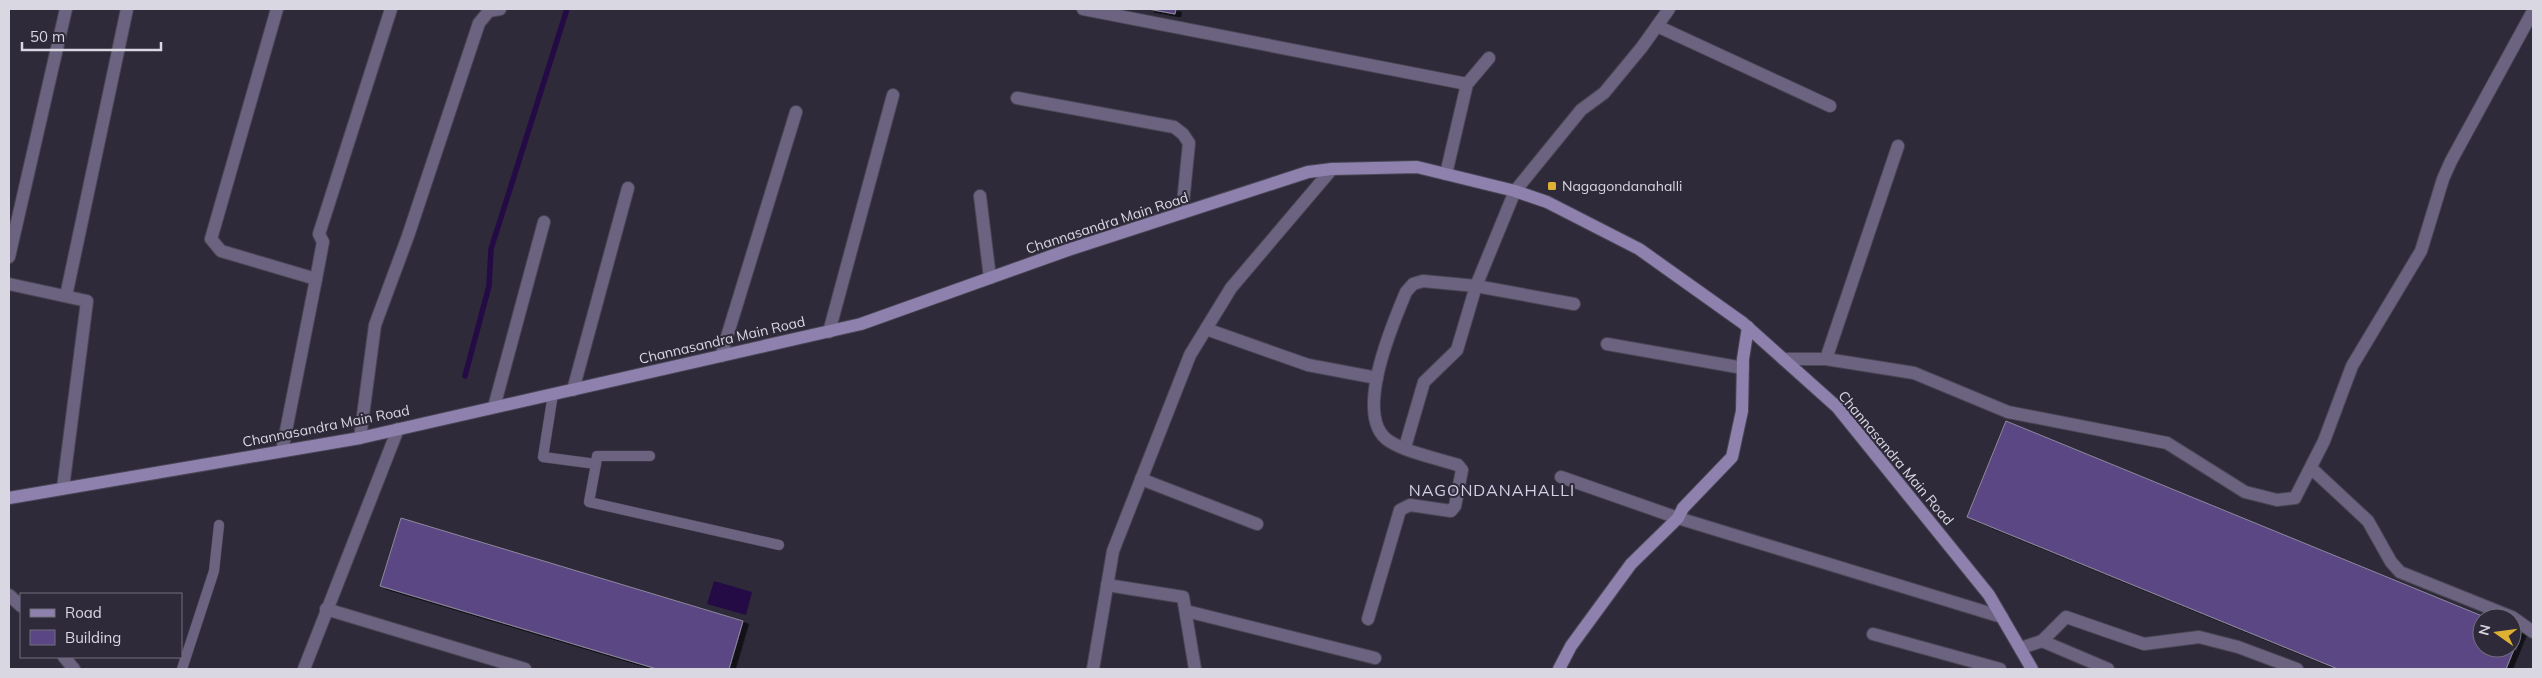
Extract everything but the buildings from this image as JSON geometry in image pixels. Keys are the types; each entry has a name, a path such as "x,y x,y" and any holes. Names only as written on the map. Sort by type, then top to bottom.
{"street":[{"path":"9,257 66,9"},
{"path":"66,296 127,9"},
{"path":"277,9 211,239 221,251 316,279"},
{"path":"282,451 323,242 319,234 391,9"},
{"path":"360,438 374,325 408,236 479,23 489,11 500,9"},
{"path":"1083,9 1466,84"},
{"path":"1405,447 1421,388 1430,375 1455,353 1476,286 1515,191 1581,110 1604,93 1669,9"},
{"path":"1783,359 1826,359 1914,373 2008,412 2167,444 2244,492 2277,500 2296,498 2324,441 2352,366 2424,244 2443,179 2451,161 2533,11"},
{"path":"1657,26 1830,106"},
{"path":"1446,174 1466,84 1489,58"},
{"path":"829,332 893,95"},
{"path":"1017,98 1174,128 1183,134 1189,143 1182,213"},
{"path":"721,356 796,112"},
{"path":"1826,359 1898,146"},
{"name":"Channasandra Main Road","path":"9,498 360,438 829,332 861,324 990,278 1308,172 1332,169 1417,167 1515,191 1547,202 1639,249 1748,327 1837,407 1989,595 2032,669"},
{"path":"1093,669 1113,551 1190,355 1231,288 1332,169"},
{"path":"572,390 628,188"},
{"path":"980,196 990,278"},
{"path":"494,407 544,222"},
{"path":"1368,619 1400,510 1410,505 1451,511 1455,506 1462,470 1458,465 1388,440 1379,430 1374,416 1379,364 1406,292 1414,284 1422,281 1476,286 1574,304"},
{"path":"9,284 87,301 63,488"},
{"path":"1559,669 1571,646 1631,564 1678,518 1684,508 1732,457 1742,411 1743,368 1748,327"},
{"path":"1206,329 1308,365 1377,378"},
{"path":"1607,344 1743,368"},
{"path":"304,669 326,608 398,429"},
{"path":"2311,468 2368,521 2391,562 2400,572 2512,617 2533,632"},
{"path":"1561,477 1678,518 2002,617"},
{"path":"1141,479 1257,524"},
{"path":"1107,585 1182,597 1195,669"},
{"path":"9,595 20,605"},
{"path":"326,608 524,669"},
{"path":"1186,612 1375,658"},
{"path":"2020,648 2042,641 2066,617 2144,644 2199,637 2238,646 2298,669"},
{"path":"1873,634 2000,669"},
{"path":"2042,641 2108,669"},
{"path":"65,658 74,669"}],"lane":[{"path":"553,394 543,457 596,464"},
{"path":"650,456 597,456 589,502 779,544"},
{"path":"182,669 214,571 219,525"}],"shaded area":[{"path":"714,581 752,592 746,615 707,604"}],"waterway":[{"path":"465,376 489,286 491,249 567,9"}],"place":[{"name":"Nagagondanahalli","path":"1552,186"}],"district":[{"name":"NAGONDANAHALLI","path":"1492,490"}]}
